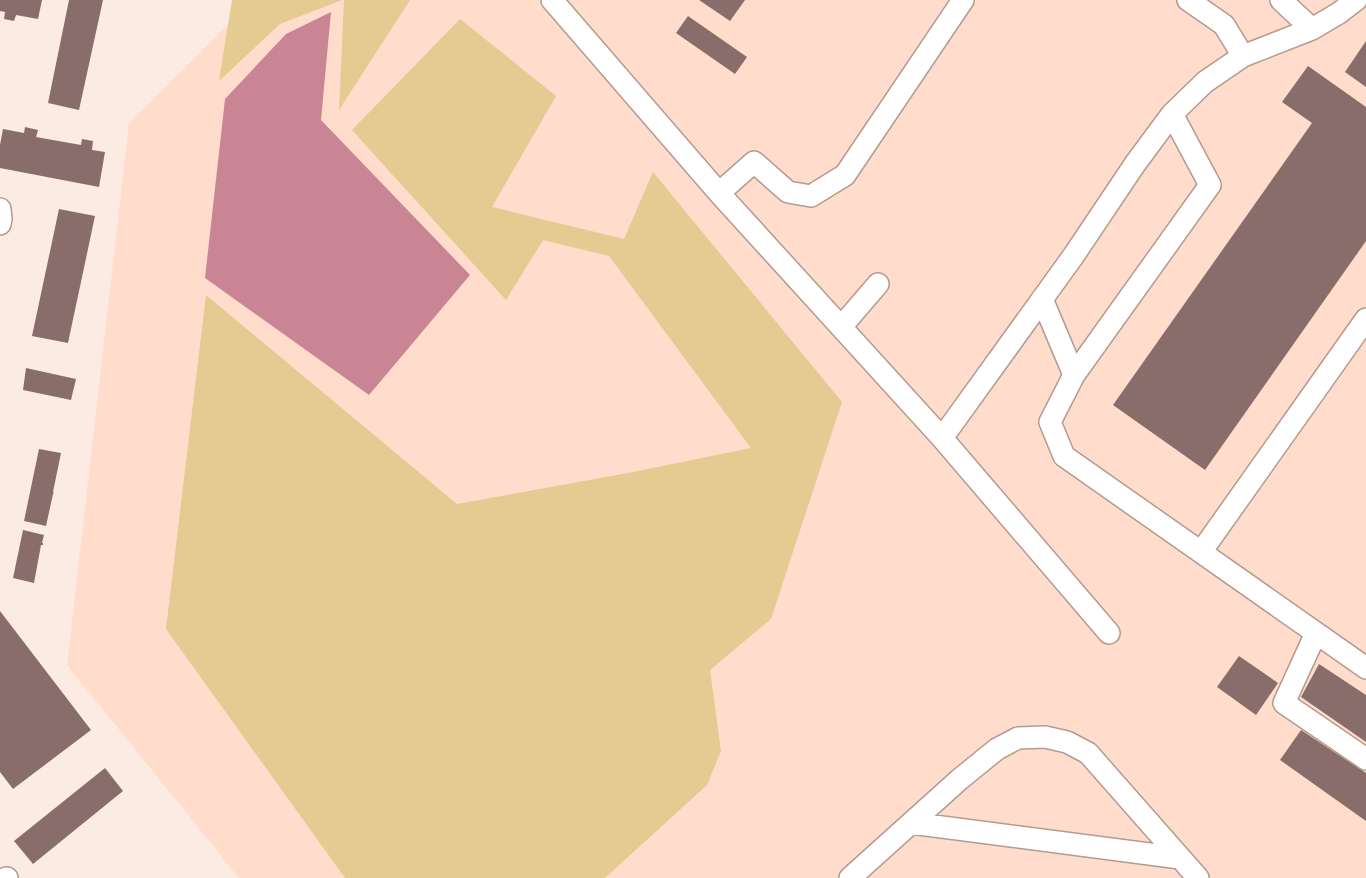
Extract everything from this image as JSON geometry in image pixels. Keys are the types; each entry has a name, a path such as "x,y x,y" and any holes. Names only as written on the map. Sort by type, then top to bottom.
{"street":[{"path":"719,193 754,162 788,192 811,196 845,175 963,0"},
{"path":"1188,0 1224,25 1243,56"},
{"path":"1281,0 1312,29"},
{"path":"942,438 1172,114 1204,82 1243,56 1312,29 1339,14 1356,0"},
{"path":"559,2 719,193 942,438 1109,633"},
{"path":"1172,114 1210,185 1074,375 1050,422 1064,456 1366,668"},
{"path":"0,209 0,224"},
{"path":"841,327 878,284"},
{"path":"1042,299 1074,375"},
{"path":"1201,552 1366,318"},
{"path":"1316,633 1284,703 1366,759"},
{"path":"850,878 997,748 1018,738 1046,737 1067,742 1088,753 1198,878"},
{"path":"911,823 1180,858"}],"shaded area":[{"path":"232,0 342,0 280,24 219,81"},
{"path":"253,0 1366,0 1366,878 239,878 67,665 129,123"},
{"path":"344,0 410,0 339,110"},
{"path":"331,12 321,120 470,275 369,395 205,278 225,99 286,34"},
{"path":"460,19 556,96 492,207 624,239 653,172 842,402 771,619 710,670 721,751 707,785 605,878 345,878 166,629 206,295 457,504 751,448 609,256 543,240 506,300 352,130"}],"building":[{"path":"0,0 42,0 38,19 16,15 14,21 4,19 5,12 0,11"},
{"path":"69,0 103,0 79,110 48,103"},
{"path":"699,0 745,0 730,21"},
{"path":"688,16 747,57 735,74 676,33"},
{"path":"1366,41 1366,87 1345,72"},
{"path":"1308,66 1366,107 1366,241 1205,470 1113,405 1312,123 1282,102"},
{"path":"25,127 38,130 36,137 81,145 82,139 93,141 92,150 105,152 99,187 0,168 3,129 24,133"},
{"path":"59,209 95,216 68,343 32,336"},
{"path":"26,368 76,379 71,400 23,390"},
{"path":"39,449 61,453 46,526 24,521"},
{"path":"23,530 44,535 34,583 13,578"},
{"path":"0,611 91,730 13,789 0,772"},
{"path":"1239,656 1278,683 1256,715 1217,687"},
{"path":"1319,664 1366,695 1366,742 1301,697"},
{"path":"1301,730 1366,773 1366,821 1280,760"},
{"path":"105,768 123,791 33,864 14,841"}]}
